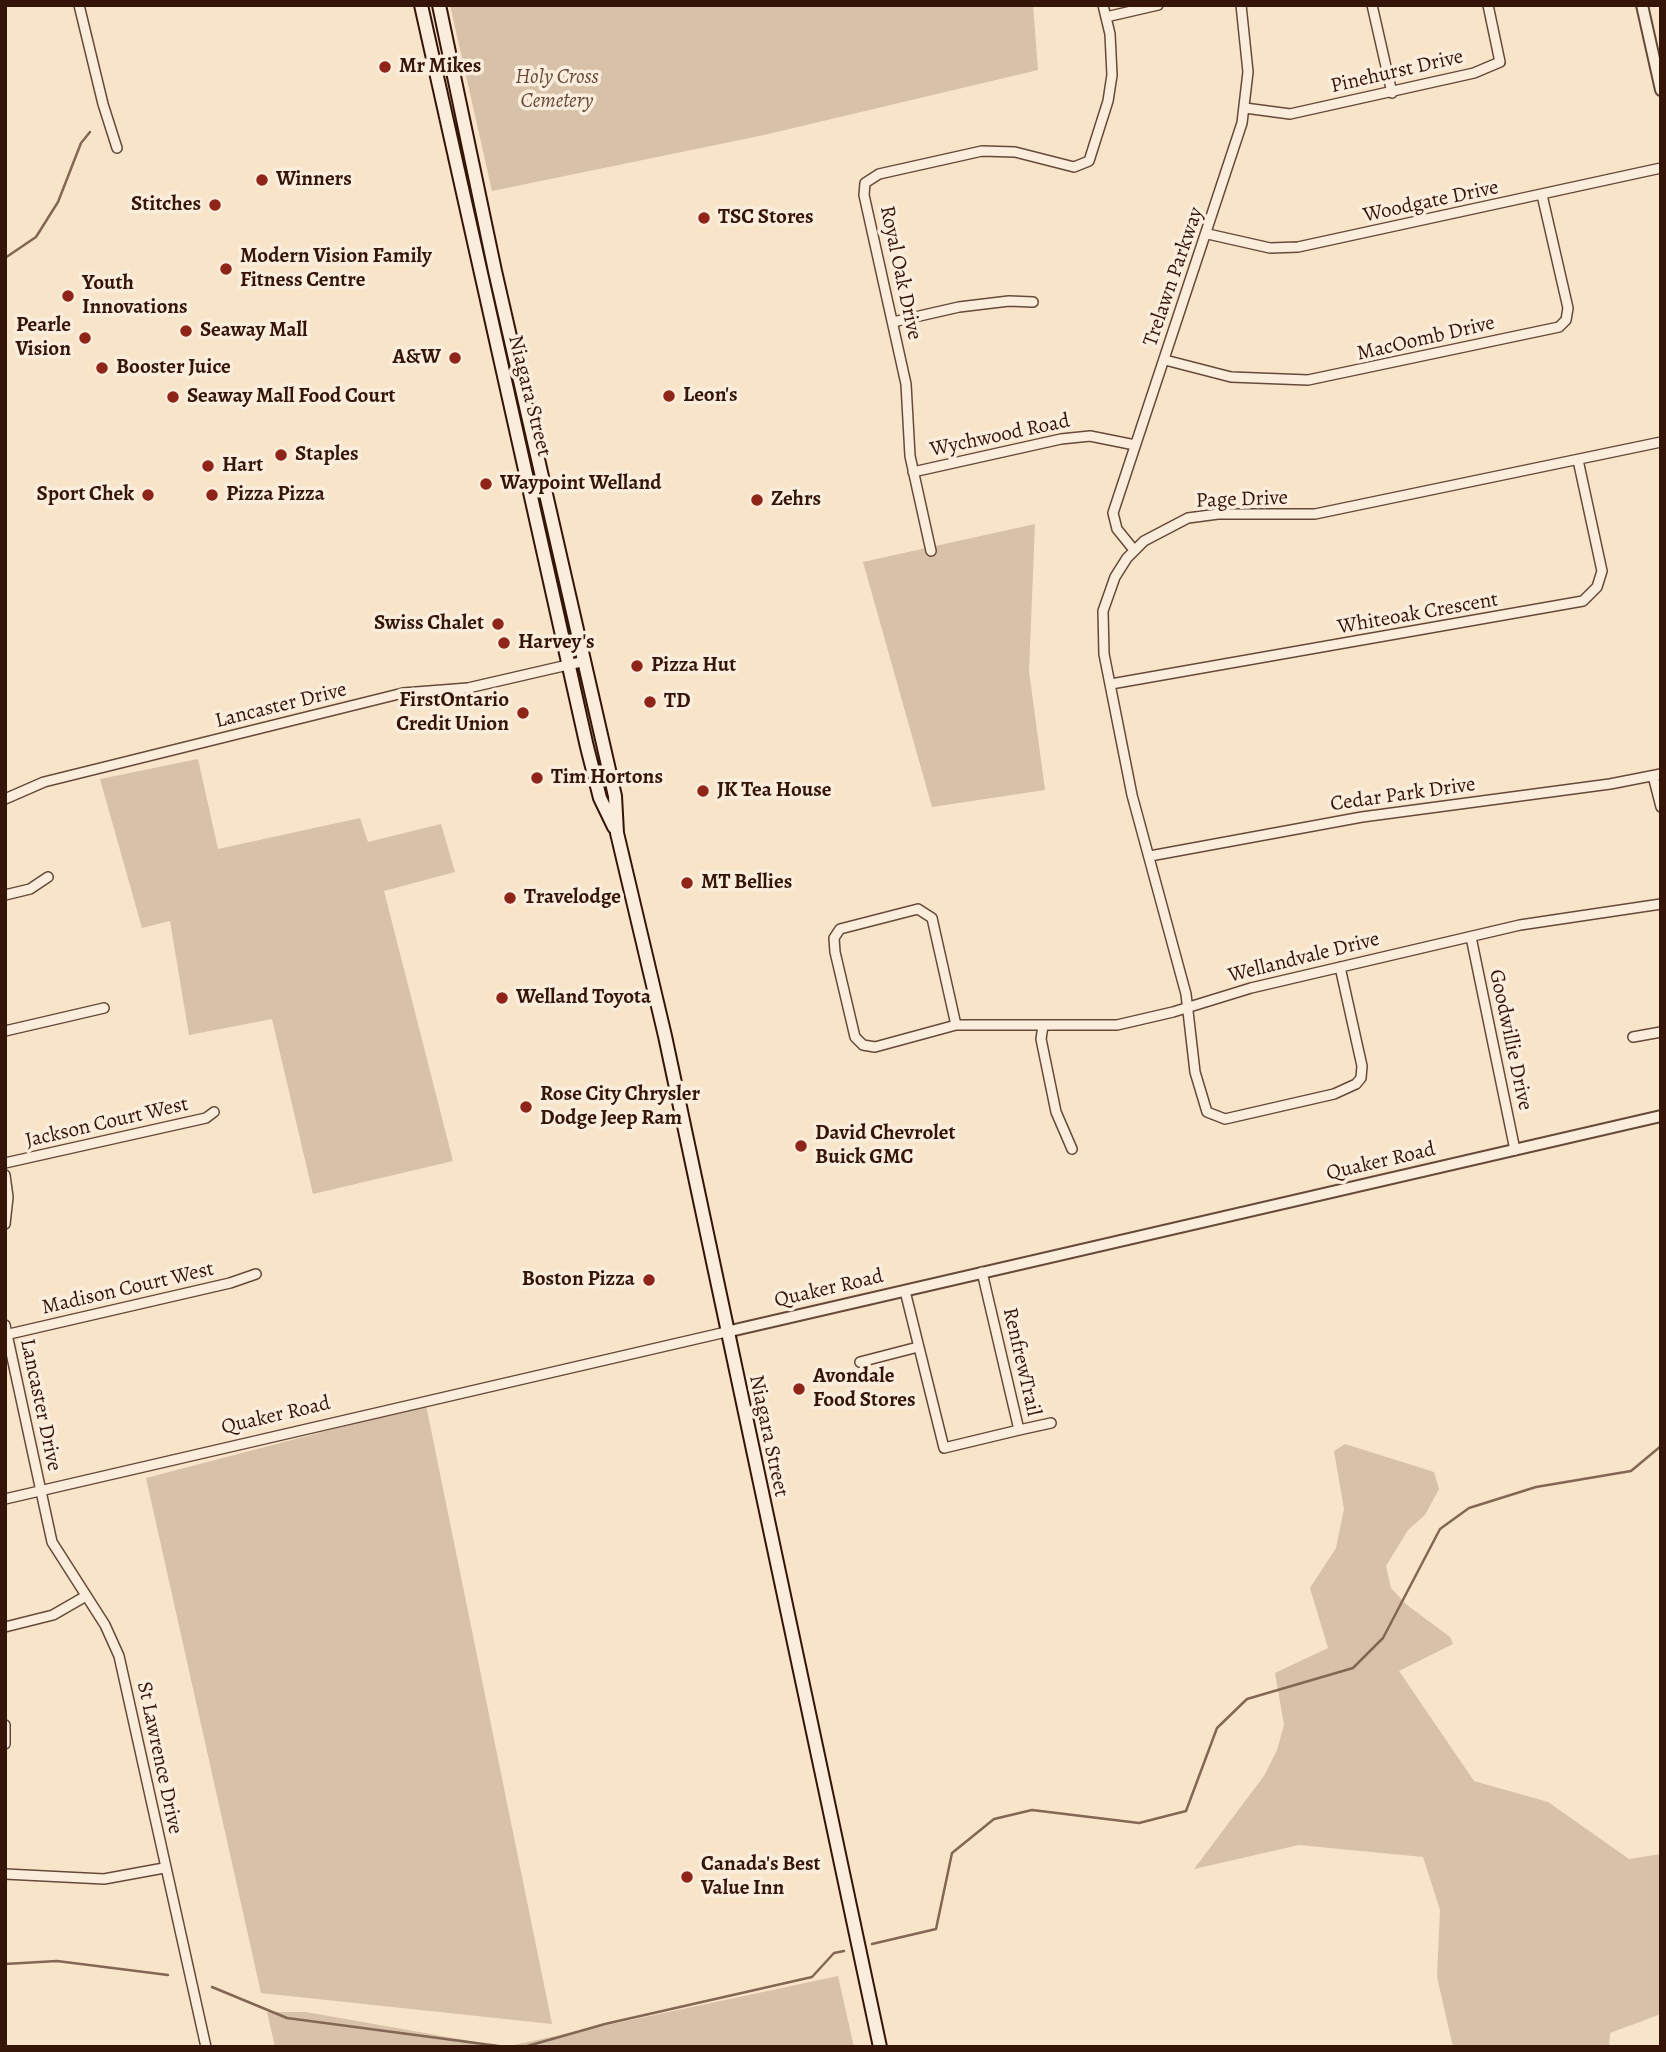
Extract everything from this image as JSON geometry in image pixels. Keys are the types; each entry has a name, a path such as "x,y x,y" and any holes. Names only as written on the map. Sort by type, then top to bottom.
{"main road":[{"name":"Niagara Street","path":"421,5 600,798 617,833"},
{"name":"Niagara Street","path":"439,5 495,271 615,796 617,833 668,1049 880,2047"}],"street":[{"path":"79,5 103,104 117,148"},
{"name":"Royal Oak Drive","path":"931,551 914,472 906,384 864,194 865,183 879,174 982,151 1016,152 1069,166 1084,165 1089,161 1094,149 1111,86 1112,64 1104,5"},
{"path":"1106,17 1158,5"},
{"name":"Trelawn Parkway","path":"1134,550 1117,529 1114,513 1208,234 1245,108 1248,72 1241,5"},
{"path":"1372,5 1392,93"},
{"name":"Pinehurst Drive","path":"1245,108 1290,114 1474,73 1500,62 1488,5"},
{"path":"1642,5 1661,90"},
{"name":"Woodgate Drive","path":"1208,234 1270,248 1298,247 1661,168"},
{"name":"MacOomb Drive","path":"1165,360 1209,373 1254,380 1308,380 1559,327 1566,320 1568,308 1542,195"},
{"path":"893,322 960,307 1009,301 1033,302"},
{"name":"Wychwood Road","path":"914,472 1061,439 1090,436 1135,445"},
{"name":"Page Drive","path":"1340,967 1362,1066 1361,1078 1356,1084 1334,1094 1225,1119 1210,1115 1203,1106 1198,1089 1188,1008 1132,795 1102,643 1103,611 1115,577 1134,550 1166,527 1198,516 1307,515 1661,442"},
{"name":"Whiteoak Crescent","path":"1111,684 1583,601 1597,587 1602,571 1578,460"},
{"name":"Lancaster Drive","path":"5,799 44,782 403,693 467,688 585,661"},
{"path":"1657,775 1661,807"},
{"name":"Cedar Park Drive","path":"1150,856 1362,817 1657,775"},
{"path":"5,895 30,889 48,877"},
{"name":"Wellandvale Drive","path":"956,1026 932,918 918,909 840,929 834,938 835,952 855,1037 863,1045 875,1047 956,1026 1117,1025 1188,1008 1251,988 1545,920 1661,904"},
{"name":"Goodwillie Drive","path":"1471,937 1515,1150"},
{"path":"5,1031 104,1008"},
{"path":"1043,1026 1041,1039 1056,1112 1072,1149"},
{"path":"1633,1037 1661,1032"},
{"name":"Jackson Court West","path":"5,1163 206,1118 214,1112"},
{"name":"Quaker Road","path":"5,1499 1661,1116"},
{"path":"5,1175 8,1197 5,1224"},
{"name":"RenfrewTrail","path":"905,1291 944,1448 1020,1430 982,1272"},
{"name":"Madison Court West","path":"6,1331 230,1283 256,1274"},
{"name":"Lancaster Drive","path":"6,1331 40,1491"},
{"path":"860,1362 918,1347"},
{"path":"1020,1430 1051,1423"},
{"name":"St Lawrence Drive","path":"40,1491 55,1550 105,1625 119,1656 164,1868 206,2047"},
{"path":"5,1627 53,1615 86,1596"},
{"path":"5,1725 5,1744"},
{"path":"5,1874 104,1879 164,1868"}],"green space":[{"name":"Holy Cross Cemetery","path":"450,5 1033,5 1038,70 764,135 492,191"},
{"path":"1035,524 1029,671 1045,790 932,807 863,562"},
{"path":"198,759 218,849 360,818 368,842 441,824 455,872 384,891 453,1161 313,1194 272,1019 189,1035 170,921 142,928 100,779"},
{"path":"426,1405 552,2024 261,1993 146,1478"},
{"path":"1345,1444 1434,1472 1439,1489 1425,1515 1408,1530 1386,1566 1391,1588 1407,1605 1450,1637 1453,1644 1399,1671 1474,1781 1548,1802 1629,1859 1661,1854 1661,2014 1610,2033 1609,2047 1453,2047 1437,1977 1440,1910 1423,1857 1299,1845 1194,1869 1264,1776 1277,1750 1284,1725 1275,1673 1328,1648 1310,1588 1336,1548 1344,1509 1334,1451"},
{"path":"838,1976 854,2047 504,2047"},
{"path":"267,2012 306,2012 504,2047 275,2047"}],"waterway":[{"path":"5,258 36,237 58,202 81,143 90,132"},
{"path":"872,1944 936,1929 952,1853 994,1819 1032,1810 1139,1823 1186,1811 1217,1728 1247,1699 1353,1668 1383,1638 1440,1529 1469,1508 1536,1487 1631,1471 1661,1446"},
{"path":"524,2047 605,2024 812,1977 834,1953 844,1951"},
{"path":"5,1964 57,1961 168,1975"},
{"path":"212,1987 287,2018 506,2047"}],"place":[{"name":"Mr Mikes","path":"385,67"},
{"name":"Winners","path":"262,180"},
{"name":"Stitches","path":"215,205"},
{"name":"TSC Stores","path":"704,218"},
{"name":"Modern Vision Family Fitness Centre","path":"226,269"},
{"name":"Youth Innovations","path":"68,296"},
{"name":"Seaway Mall","path":"186,331"},
{"name":"Pearle Vision","path":"85,338"},
{"name":"A&W","path":"455,358"},
{"name":"Booster Juice","path":"102,368"},
{"name":"Leon's","path":"669,396"},
{"name":"Seaway Mall Food Court","path":"173,397"},
{"name":"Staples","path":"281,455"},
{"name":"Hart","path":"208,466"},
{"name":"Waypoint Welland","path":"486,484"},
{"name":"Sport Chek","path":"148,495"},
{"name":"Pizza Pizza","path":"212,495"},
{"name":"Zehrs","path":"757,500"},
{"name":"Swiss Chalet","path":"498,624"},
{"name":"Harvey's","path":"504,643"},
{"name":"Pizza Hut","path":"637,666"},
{"name":"TD","path":"650,702"},
{"name":"FirstOntario Credit Union","path":"523,713"},
{"name":"Tim Hortons","path":"537,778"},
{"name":"JK Tea House","path":"703,791"},
{"name":"MT Bellies","path":"687,883"},
{"name":"Travelodge","path":"510,898"},
{"name":"Welland Toyota","path":"502,998"},
{"name":"Rose City Chrysler Dodge Jeep Ram","path":"526,1107"},
{"name":"David Chevrolet Buick GMC","path":"801,1146"},
{"name":"Boston Pizza","path":"649,1280"},
{"name":"Avondale Food Stores","path":"799,1389"},
{"name":"Canada's Best Value Inn","path":"687,1877"}]}
